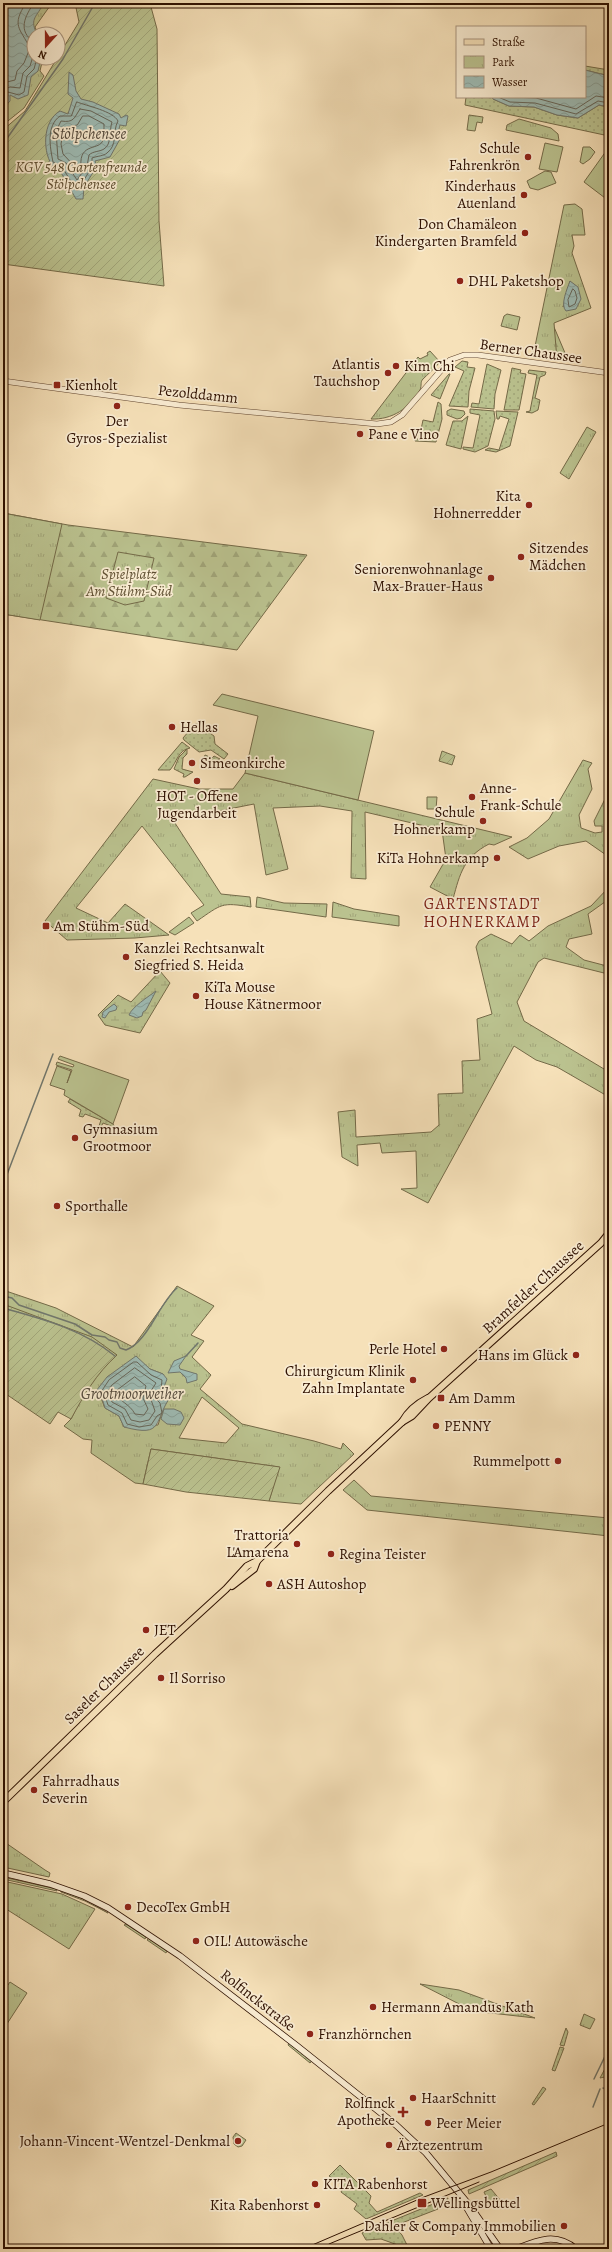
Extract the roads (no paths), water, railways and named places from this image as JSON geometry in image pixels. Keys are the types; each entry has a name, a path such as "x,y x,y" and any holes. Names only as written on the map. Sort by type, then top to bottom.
{"main road":[{"name":"Bramfelder Chaussee","path":"318,1500 402,1422 412,1416 429,1398 600,1243 609,1233"},
{"name":"Bramfelder Chaussee","path":"600,1243 609,1238"},
{"name":"Saseler Chaussee","path":"3,1802 152,1657 226,1589 247,1566 257,1561 318,1500"},
{"name":"Rolfinckstraße","path":"3,1873 59,1886 88,1898 185,1960 297,2046 396,2125 426,2153 464,2201 491,2249"},
{"name":"Rolfinckstraße","path":"464,2201 470,2206 500,2249"},
{"path":"516,2249 537,2240 551,2238 564,2241 576,2249"}],"street":[{"name":"Berner Chaussee","path":"391,422 402,415 450,360 471,354 609,373"},
{"name":"Pezolddamm","path":"3,381 180,405 377,424 391,422"}],"water":[{"path":"3,3 43,3 34,19 34,26 26,26 26,66 39,66 38,71 31,77 28,95 18,99 10,95 10,101 3,109"},
{"path":"586,70 609,76 609,107 599,105 578,118 557,115 534,107 509,106 493,99 586,98"},
{"name":"Stölpchensee","path":"69,72 73,75 76,91 81,99 93,102 119,114 121,118 126,115 128,116 126,126 120,125 118,133 120,139 110,157 95,161 97,166 84,187 83,199 76,199 59,169 54,168 47,155 46,146 47,130 50,122 60,111 68,114 73,98 68,94"},
{"path":"570,281 578,287 581,299 576,309 566,311 564,308 564,301"},
{"path":"156,991 142,1016 137,1018 129,1015 130,1012"},
{"path":"114,1004 117,1007 116,1010 109,1012 105,1018 102,1017 103,1012"},
{"name":"Grootmoorweiher","path":"136,1356 150,1369 163,1374 167,1379 164,1387 171,1396 165,1405 159,1420 152,1429 137,1430 124,1427 119,1416 105,1408 102,1398 96,1391 107,1377"},
{"path":"186,1356 179,1366 180,1369 197,1374 197,1380 187,1383 186,1378 180,1372 168,1373 174,1361"},
{"path":"164,1409 174,1409 181,1412 184,1418 180,1425 167,1424 161,1419"}],"waterway":[{"path":"3,144 63,59 95,3"},
{"path":"3,1185 53,1054"},
{"path":"3,1296 12,1298 19,1305 75,1324 92,1335 105,1337 109,1340 117,1342 120,1348 126,1350 134,1346 141,1339 177,1288"},
{"path":"3,1308 62,1326 89,1339 115,1356"},
{"path":"186,1356 198,1343"},
{"path":"594,2079 609,2048"},
{"path":"603,2088 609,2091"},
{"path":"593,2107 600,2089"}],"tram line":[{"path":"303,2249 424,2197 491,2172 609,2123"},
{"path":"329,2244 479,2182"}],"place":[{"name":"Schule Fahrenkrön","path":"528,157"},
{"name":"Kinderhaus Auenland","path":"524,195"},
{"name":"Don Chamäleon Kindergarten Bramfeld","path":"525,233"},
{"name":"DHL Paketshop","path":"460,281"},
{"name":"Kim Chi","path":"396,366"},
{"name":"Atlantis Tauchshop","path":"388,373"},
{"name":"Kienholt","path":"57,385"},
{"name":"Der Gyros-Spezialist","path":"117,406"},
{"name":"Pane e Vino","path":"360,434"},
{"name":"Kita Hohnerredder","path":"529,505"},
{"name":"Sitzendes Mädchen","path":"521,557"},
{"name":"Seniorenwohnanlage Max-Brauer-Haus","path":"491,578"},
{"name":"Hellas","path":"172,727"},
{"name":"Simeonkirche","path":"192,763"},
{"name":"HOT - Offene Jugendarbeit","path":"197,781"},
{"name":"Anne- Frank-Schule","path":"472,797"},
{"name":"Schule Hohnerkamp","path":"483,821"},
{"name":"KiTa Hohnerkamp","path":"497,858"},
{"name":"Am Stühm-Süd","path":"46,926"},
{"name":"Kanzlei Rechtsanwalt Siegfried S. Heida","path":"126,957"},
{"name":"KiTa Mouse House Kätnermoor","path":"196,996"},
{"name":"Gymnasium Grootmoor","path":"75,1138"},
{"name":"Sporthalle","path":"57,1206"},
{"name":"Perle Hotel","path":"444,1349"},
{"name":"Hans im Glück","path":"576,1355"},
{"name":"Chirurgicum Klinik Zahn Implantate","path":"413,1380"},
{"name":"Am Damm","path":"441,1398"},
{"name":"PENNY","path":"436,1426"},
{"name":"Rummelpott","path":"558,1461"},
{"name":"Trattoria L'Amarena","path":"297,1544"},
{"name":"Regina Teister","path":"331,1554"},
{"name":"ASH Autoshop","path":"269,1584"},
{"name":"JET","path":"146,1630"},
{"name":"Il Sorriso","path":"161,1678"},
{"name":"Fahrradhaus Severin","path":"34,1790"},
{"name":"DecoTex GmbH","path":"128,1907"},
{"name":"OIL! Autowäsche","path":"196,1941"},
{"name":"Hermann Amandus Kath","path":"373,2007"},
{"name":"Franzhörnchen","path":"310,2034"},
{"name":"HaarSchnitt","path":"413,2098"},
{"name":"Rolfinck Apotheke","path":"403,2112"},
{"name":"Peer Meier","path":"428,2123"},
{"name":"Johann-Vincent-Wentzel-Denkmal","path":"238,2141"},
{"name":"Ärztezentrum","path":"389,2145"},
{"name":"KITA Rabenhorst","path":"315,2184"},
{"name":"Wellingsbüttel","path":"422,2203"},
{"name":"Kita Rabenhorst","path":"317,2205"},
{"name":"Dahler & Company Immobilien","path":"564,2226"}],"district":[{"name":"GARTENSTADT HOHNERKAMP","path":"482,912"}],"park label":[{"name":"KGV 548 Gartenfreunde Stölpchensee","path":"81,176"},
{"name":"Spielplatz Am Stühm-Süd","path":"129,582"}]}
